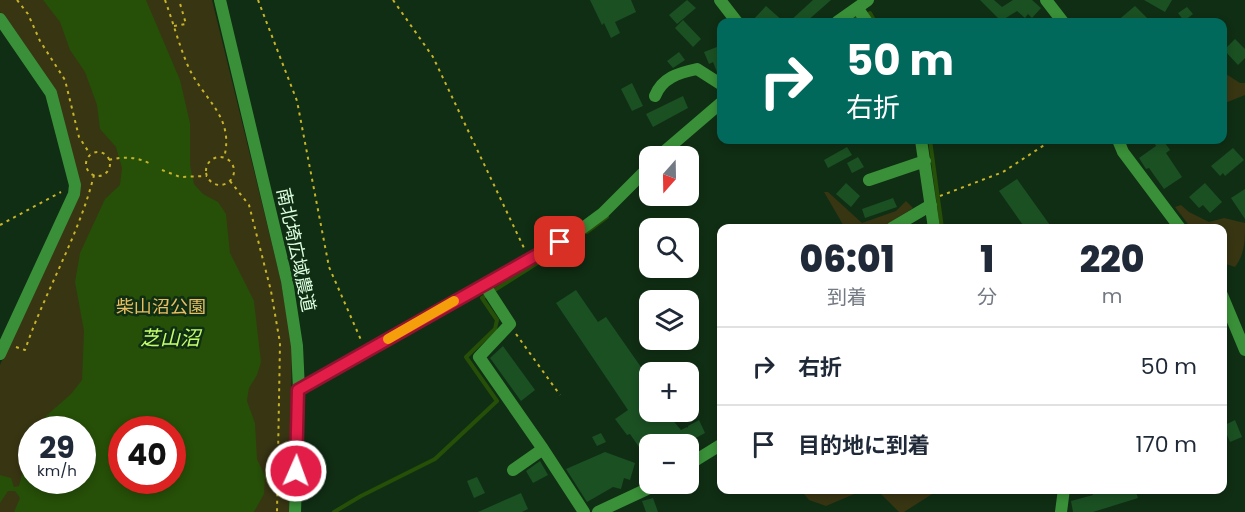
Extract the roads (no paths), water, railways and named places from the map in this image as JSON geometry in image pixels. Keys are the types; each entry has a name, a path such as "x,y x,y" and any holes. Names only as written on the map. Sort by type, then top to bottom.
{"street":[{"name":"南北埼広域農道","path":"220,0 287,282 297,346 295,512"},
{"path":"720,0 734,18"},
{"path":"843,18 868,0"},
{"path":"1046,0 1060,18"},
{"path":"858,9 864,18"},
{"path":"0,19 51,93 75,185 74,194 3,349"},
{"path":"655,96 660,85 680,72 697,69 717,82"},
{"path":"671,146 717,106"},
{"path":"922,144 934,224"},
{"path":"1120,144 1176,224"},
{"path":"869,180 925,161"},
{"path":"298,390 576,233 603,213 639,177"},
{"path":"898,224 931,202"},
{"path":"484,284 510,324 479,357 584,512"},
{"path":"1227,302 1240,322 1245,350"},
{"path":"699,458 717,447"},
{"path":"513,470 543,449"},
{"path":"598,512 639,493"},
{"path":"1061,512 1063,494"}],"water":[{"name":"芝山沼","path":"43,0 146,0 180,80 190,123 190,165 194,184 203,194 218,202 226,214 230,253 254,301 261,362 257,375 249,388 247,401 255,423 257,459 265,476 264,494 254,512 14,512 20,498 15,491 8,491 0,503 0,475 11,478 14,487 18,486 18,494 96,494 96,416 46,416 71,394 82,380 84,331 75,282 80,253 105,199 120,185 122,168 116,147 100,129 97,105 85,72 70,50 60,22"}],"waterway":[{"path":"858,18 870,13 873,18"},
{"path":"931,144 941,224"},
{"path":"587,232 607,217"},
{"path":"334,512 435,459 497,401 466,357 495,329 497,320 482,298 550,255"}],"park label":[{"name":"柴山沼公園","path":"161,307"}]}
